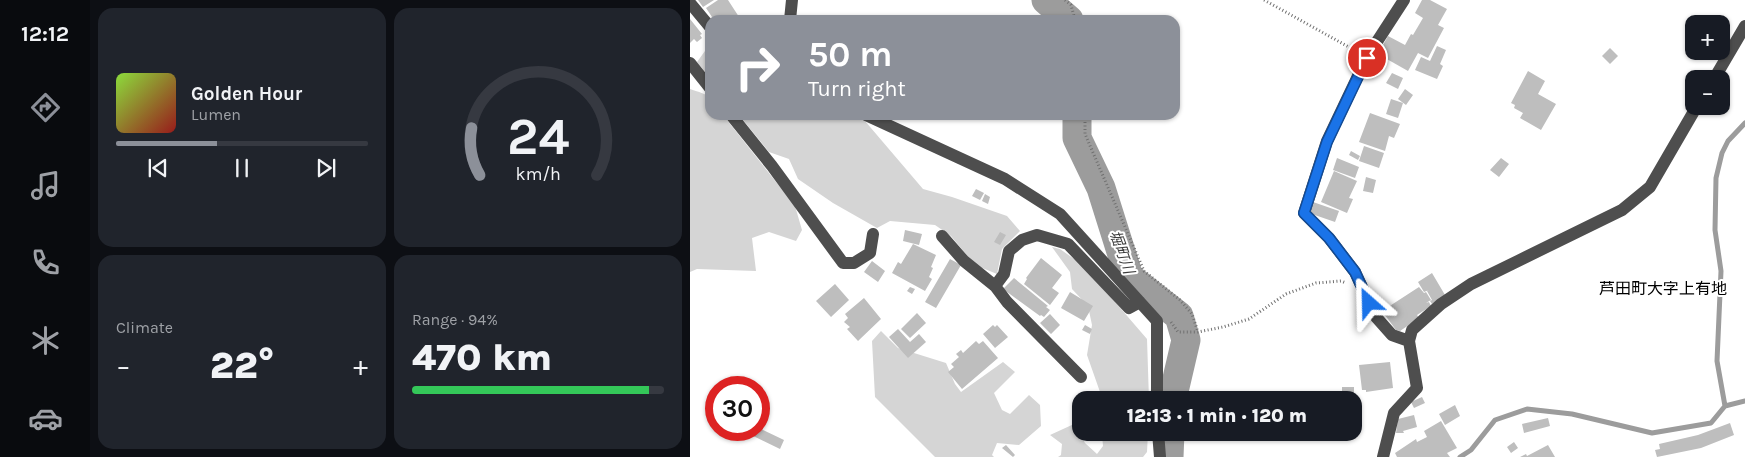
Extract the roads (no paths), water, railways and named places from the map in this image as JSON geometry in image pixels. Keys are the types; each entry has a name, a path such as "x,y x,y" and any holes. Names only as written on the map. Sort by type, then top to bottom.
{"street":[{"path":"790,15 792,0"},
{"path":"1404,0 1367,58 1327,142 1304,213 1334,245 1355,272 1376,317 1392,335 1409,341"},
{"path":"690,3 705,21"},
{"path":"1719,70 1745,26"},
{"path":"690,63 705,82"},
{"path":"1383,457 1394,413 1417,388 1409,341 1412,330 1440,304 1471,284 1622,210 1650,187 1692,115"},
{"path":"735,120 772,166 843,263 854,262 870,253 873,234"},
{"path":"877,120 1005,179 1060,214 1157,321 1157,391"},
{"path":"995,286 1004,274 1009,250 1022,240 1037,234 1068,244 1129,308 1140,302"},
{"path":"942,236 964,261 995,286 1007,302 1081,377"},
{"path":"1159,441 1160,457"}],"waterway":[{"name":"堀町川","path":"1046,0 1063,15"},
{"name":"堀町川","path":"1077,120 1077,138 1101,188 1129,277 1179,316 1186,340 1174,391"},
{"path":"1725,406 1717,361 1721,271 1715,230 1716,178 1722,153 1728,141 1745,123"},
{"path":"1460,457 1471,450 1495,420 1527,409 1572,414 1652,433 1711,423 1725,406 1745,401"},
{"name":"堀町川","path":"1169,457 1170,441"}],"district":[{"name":"芦田町大字上有地","path":"1663,288"}]}
